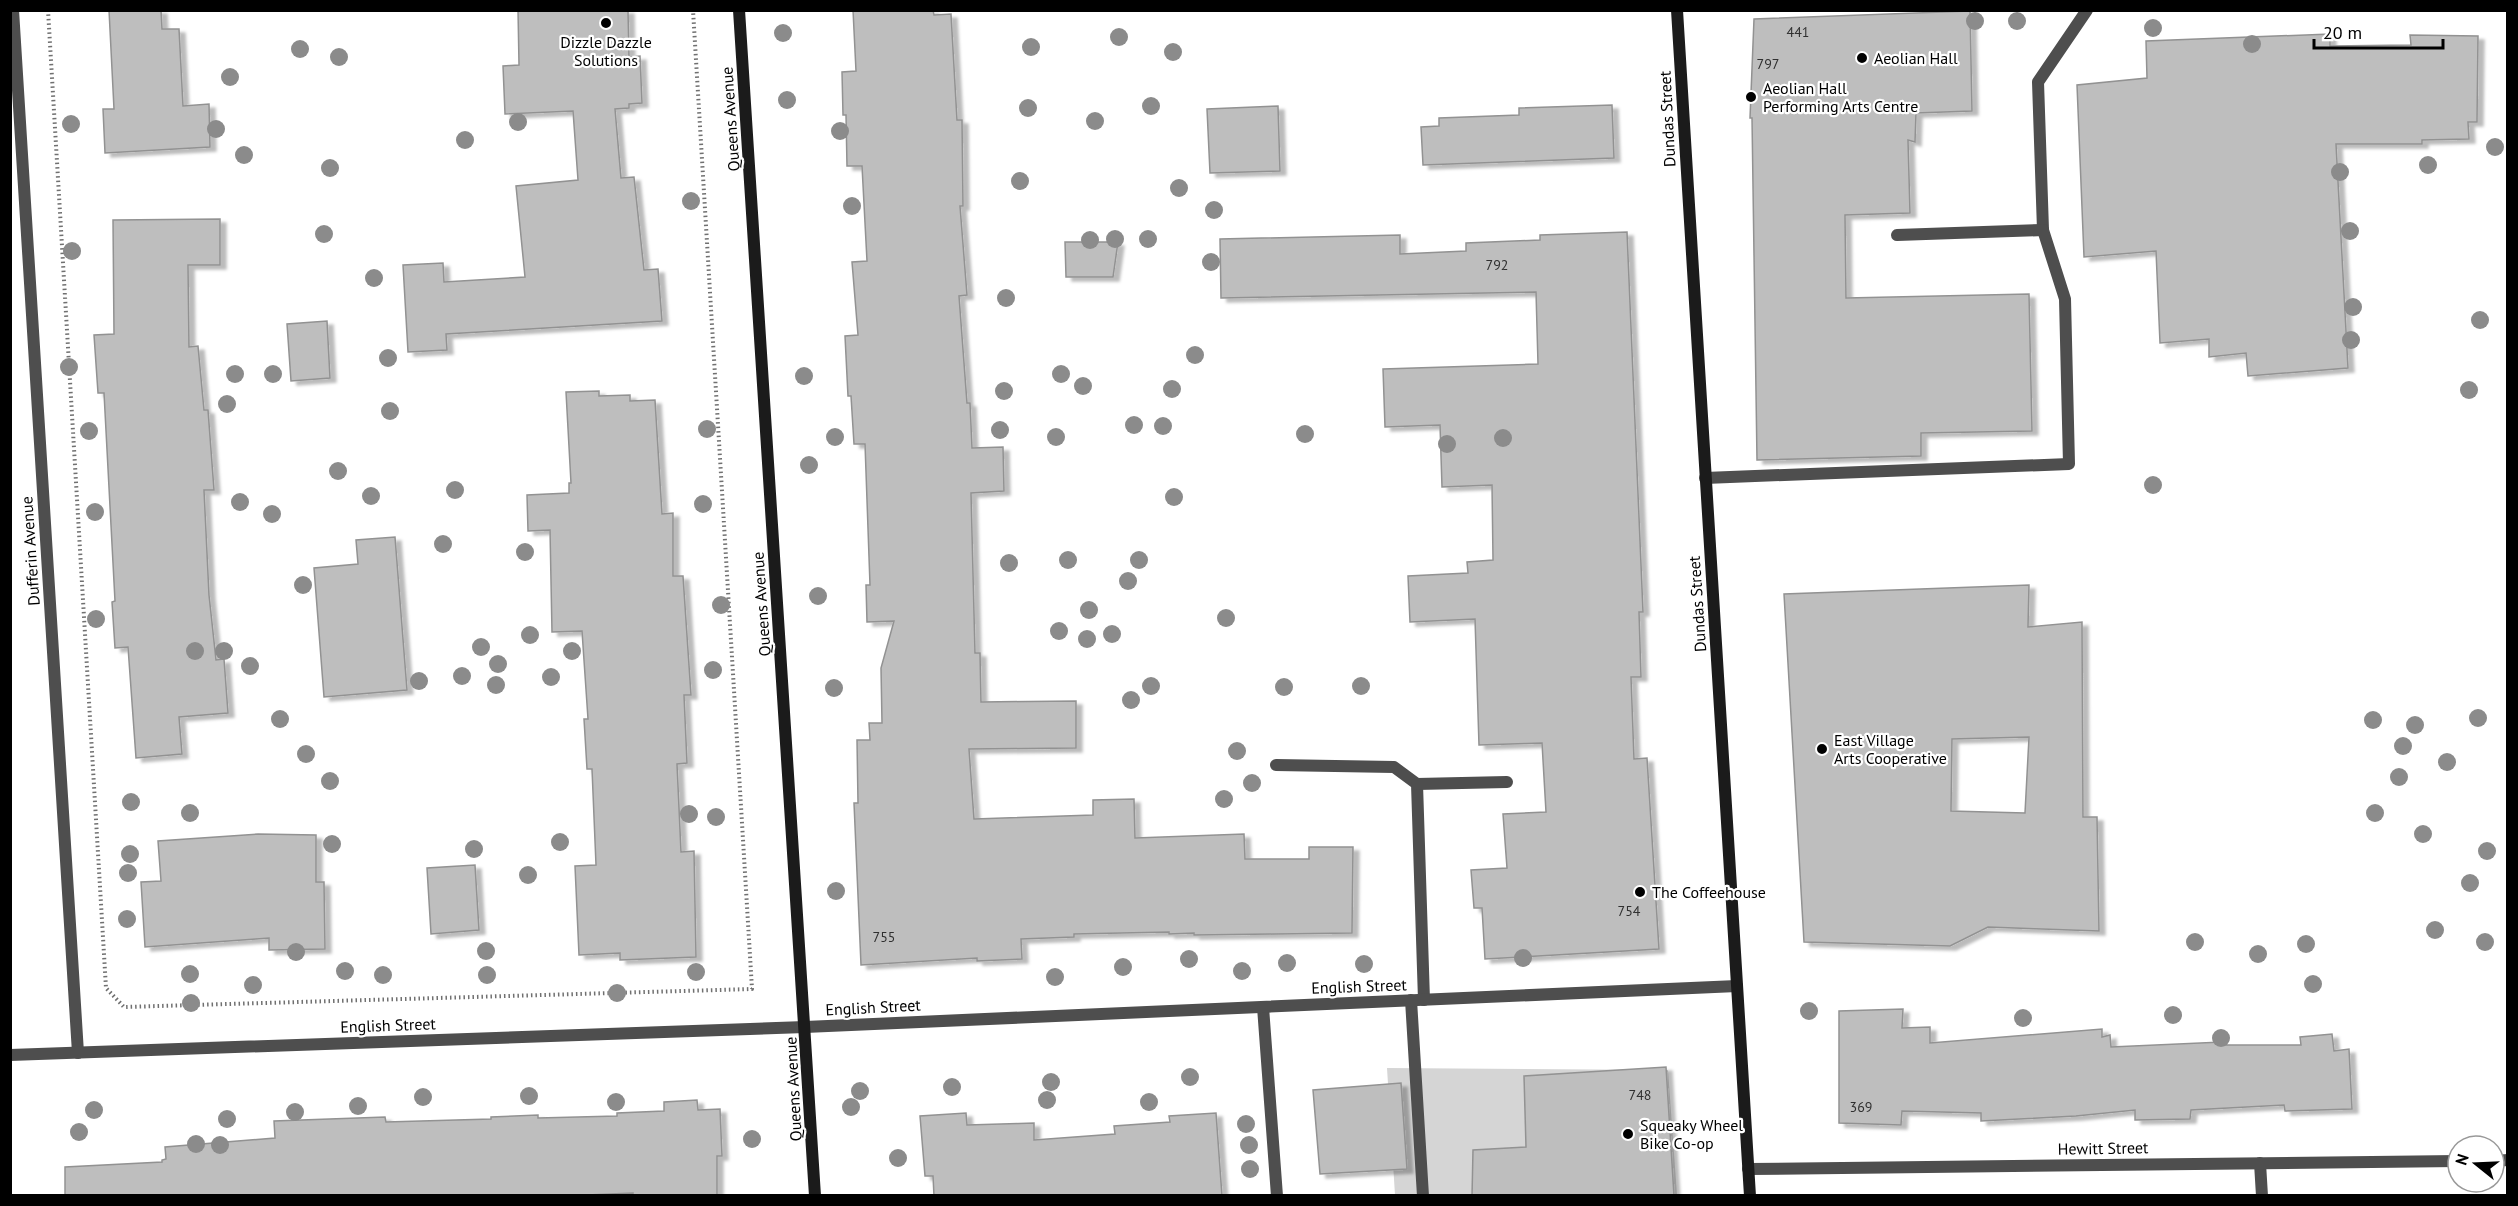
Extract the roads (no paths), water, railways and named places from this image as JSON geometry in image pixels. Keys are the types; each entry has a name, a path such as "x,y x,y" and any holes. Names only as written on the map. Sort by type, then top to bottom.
{"main road":[{"name":"Queens Avenue","path":"740,10 815,1196"},
{"name":"Dundas Street","path":"1677,10 1750,1196"}],"street":[{"name":"Dufferin Avenue","path":"13,10 78,1053"},
{"path":"1705,478 2069,464 2065,299 2043,230 2037,82 2087,10"},
{"path":"1897,235 2043,230"},
{"path":"1276,765 1394,767 1417,784 1507,782"},
{"path":"1417,784 1424,1000"},
{"name":"English Street","path":"10,1055 805,1027 1737,986"},
{"path":"1411,1000 1423,1196"},
{"path":"1263,1007 1277,1196"},
{"name":"Hewitt Street","path":"1748,1169 2446,1161"},
{"path":"2260,1163 2262,1196"}],"place":[{"name":"Dizzle Dazzle Solutions","path":"606,23"},
{"name":"Aeolian Hall","path":"1862,58"},
{"name":"Aeolian Hall Performing Arts Centre","path":"1751,97"},
{"name":"East Village Arts Cooperative","path":"1822,749"},
{"name":"The Coffeehouse","path":"1640,892"},
{"name":"Squeaky Wheel Bike Co-op","path":"1628,1134"}]}
